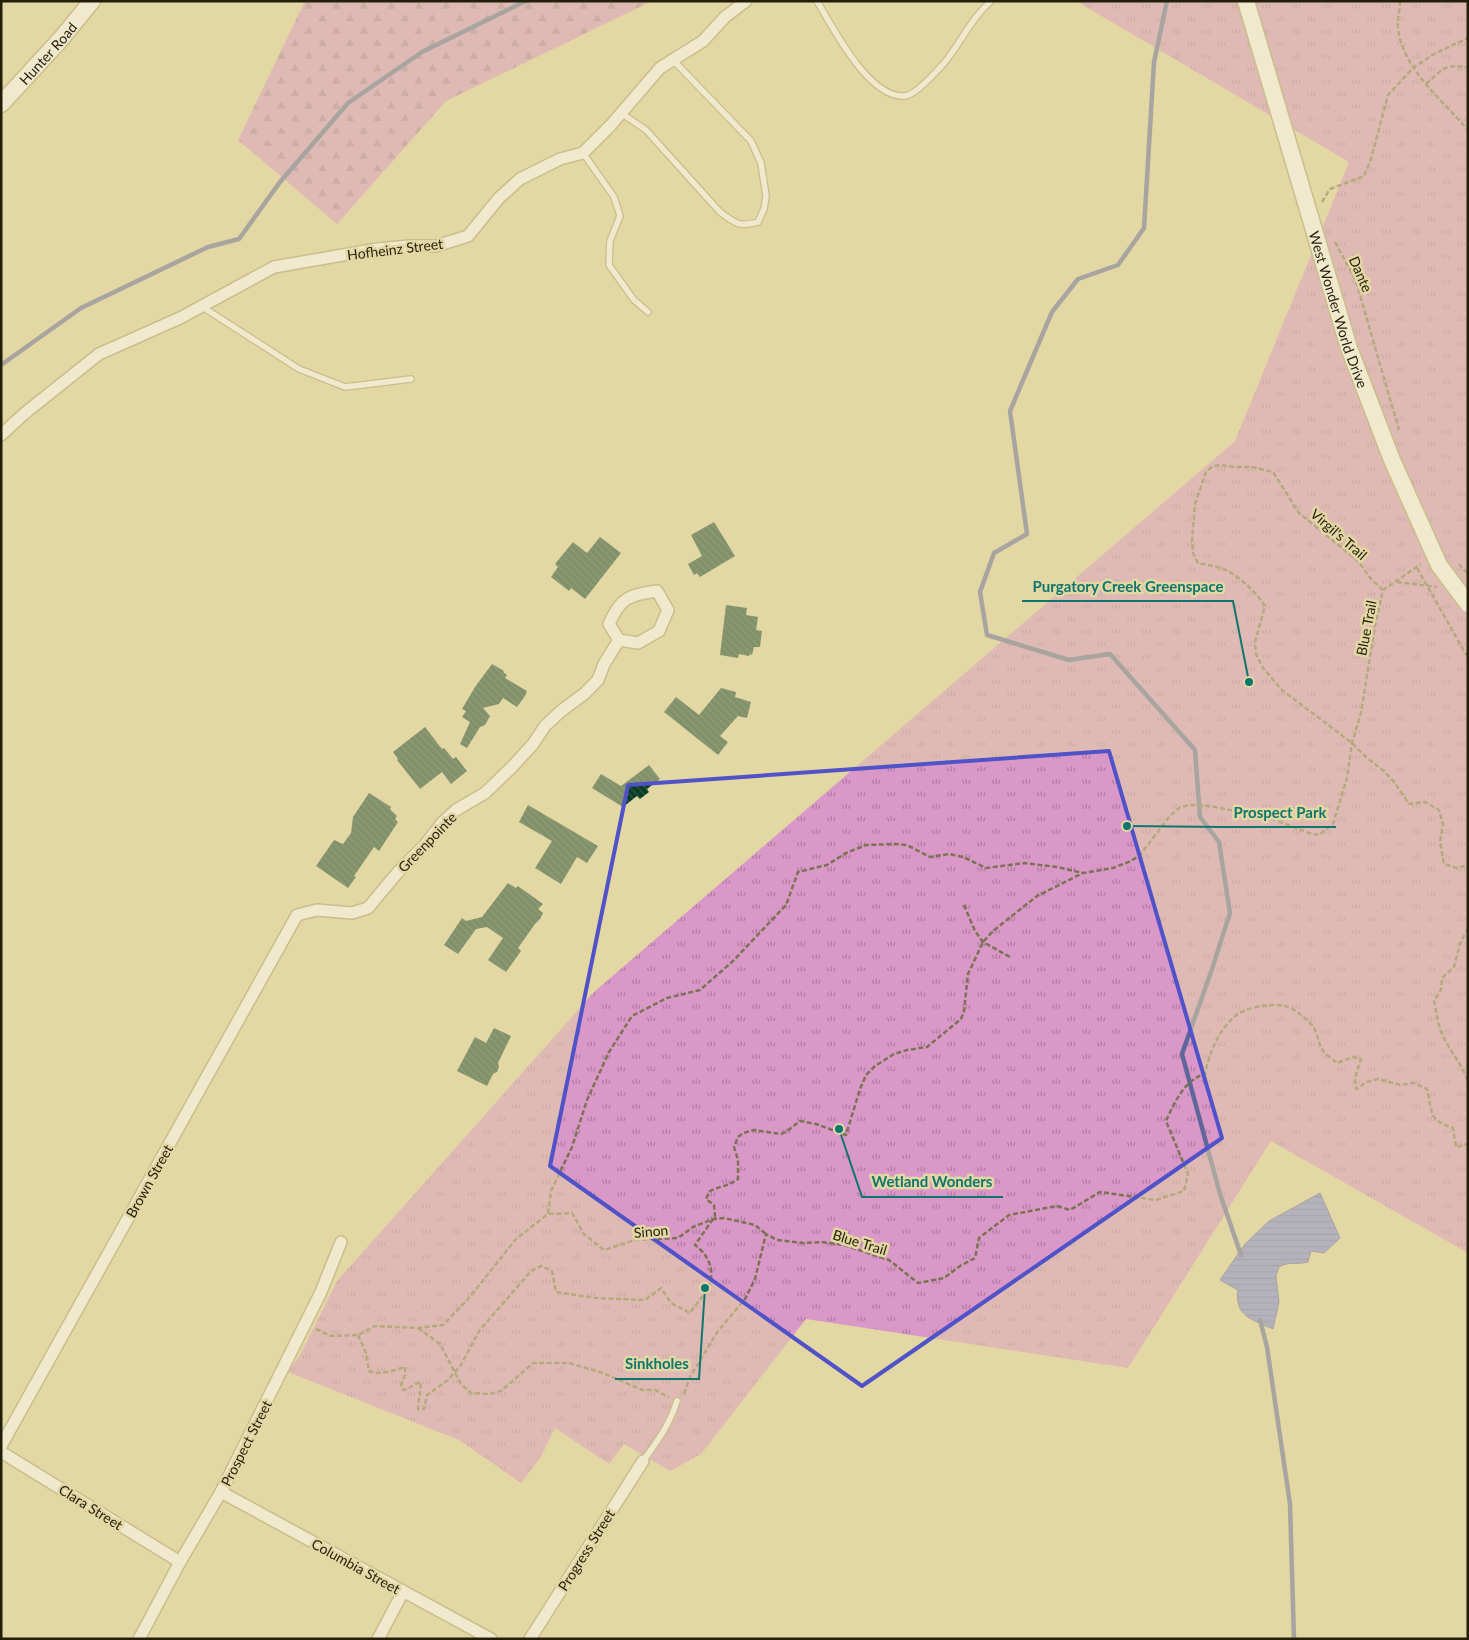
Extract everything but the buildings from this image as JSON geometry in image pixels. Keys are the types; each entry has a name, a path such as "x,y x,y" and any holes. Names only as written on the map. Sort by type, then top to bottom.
{"main road":[{"name":"Hunter Road","path":"2,103 60,40 92,1"},
{"name":"West Wonder World Drive","path":"1246,1 1349,348 1392,460 1439,565 1468,604"}],"street":[{"path":"583,153 660,68 703,41 725,17 746,1"},
{"name":"Hofheinz Street","path":"1,435 24,413 98,354 180,318 274,267 377,249 436,246 468,236 499,198 520,179 560,159 583,153"},
{"path":"657,591 668,610 659,631 638,643 619,640 610,624 617,607 634,594 657,591"},
{"name":"Greenpointe","path":"297,915 318,910 352,913 368,908 442,823 456,810 485,793 512,768 533,744 545,726 598,680 604,664 619,640"},
{"name":"Brown Street","path":"1,1446 297,915"},
{"name":"Prospect Street","path":"139,1639 180,1562 221,1492 322,1292 341,1242"},
{"name":"Clara Street","path":"1,1452 180,1562"},
{"name":"Progress Street","path":"530,1639 643,1460"},
{"name":"Columbia Street","path":"221,1492 491,1639"},
{"path":"378,1639 403,1592"}],"lane":[{"path":"817,1 859,68 875,85 887,92 905,96 917,90 945,62 978,13 991,1"},
{"path":"621,113 646,130 720,212 733,222 743,226 758,222 764,209 766,196 761,163 751,141 672,60"},
{"path":"583,153 614,197 620,216 610,241 608,265 634,300 648,312"},
{"path":"201,306 298,369 345,387 411,379"},
{"path":"643,1460 661,1437 677,1401"}],"path":[{"path":"1400,1 1398,27 1402,47 1413,68 1468,130"},
{"path":"1322,203 1330,189 1364,176 1371,159 1388,95 1413,68 1434,54 1468,38"},
{"path":"1426,84 1446,67 1454,65 1468,67"},
{"name":"Dante","path":"1335,241 1356,281 1401,439"},
{"name":"Virgil's Trail","path":"1352,743 1282,690 1263,668 1256,654 1255,642 1266,606 1259,597 1226,570 1198,563 1193,553 1192,540 1195,504 1206,472 1213,466 1221,465 1252,467 1273,472 1299,513 1358,561 1371,579 1383,590"},
{"path":"1455,559 1468,574"},
{"name":"Blue Trail","path":"983,942 1037,896 1083,874 1113,868 1131,861 1140,855 1169,816 1179,808 1188,805 1204,805 1267,817 1319,835 1333,824 1347,778 1352,743 1363,705 1375,626 1383,590 1423,562"},
{"path":"1417,568 1468,658"},
{"path":"1396,581 1443,588"},
{"path":"1352,743 1384,771 1395,783 1409,804 1425,802 1439,810 1443,824 1440,842 1444,864 1457,868 1468,865"},
{"name":"Blue Trail","path":"548,1214 551,1191 572,1147 587,1100 609,1052 632,1016 667,998 700,990 733,962 786,905 798,872 826,866 846,853 866,845 895,844 907,845 930,857 949,854 963,857 986,868 1024,863 1057,867 1083,874"},
{"path":"964,905 975,931 983,942 1010,957"},
{"path":"1468,928 1460,944 1454,967 1442,978 1441,990 1434,1001 1439,1025 1445,1040 1465,1073 1468,1082"},
{"path":"358,1335 366,1353 369,1371 374,1374 405,1368 405,1375 401,1385 403,1390 414,1383 421,1382 418,1409 424,1409 427,1395 448,1380 462,1365 479,1331 531,1271 541,1266 552,1271 556,1292 596,1298 645,1300 661,1288 670,1303 690,1313 710,1283 711,1267 709,1258 695,1244 715,1216 714,1205 706,1199 710,1191 720,1186 730,1185 738,1179 738,1160 734,1147 738,1137 743,1133 754,1130 781,1134 787,1132 800,1121 816,1124 846,1135 866,1075 875,1066 894,1054 927,1047 960,1019 964,1011 968,974 983,942"},
{"name":"Blue Trail","path":"766,1234 777,1240 844,1245 889,1260 918,1283 944,1278 975,1258 979,1238 1010,1214 1057,1206 1070,1210 1100,1192 1156,1200 1184,1191 1188,1174 1166,1121 1169,1114 1184,1089 1196,1076 1205,1074 1212,1049 1234,1016 1247,1009 1266,1006 1285,1006 1299,1014 1311,1024 1318,1034 1322,1050 1337,1063 1353,1057 1361,1059 1355,1078 1356,1089 1367,1082 1378,1079 1401,1085 1414,1083 1427,1089 1431,1111 1438,1123 1453,1128 1456,1147 1468,1144"},
{"name":"Sinon","path":"548,1214 572,1213 584,1234 604,1250 635,1240 678,1238 693,1227 713,1219 724,1218 755,1225 766,1234"},
{"path":"306,1324 331,1336 358,1335 375,1326 418,1328 442,1325 468,1299 516,1238 548,1214"},
{"path":"418,1328 440,1344 461,1384 471,1393 489,1394 501,1391 533,1363 569,1363 603,1373 642,1390 655,1390 677,1401 685,1394 690,1377 718,1331 745,1299 755,1279 766,1234"}],"highlighted area":[{"path":"1109,751 1222,1138 862,1386 550,1166 628,785"}],"green space":[{"path":"305,1 652,1 446,101 337,224 238,140"},
{"path":"1076,1 1468,1 1468,1253 1271,1141 1128,1368 806,1319 701,1454 670,1471 624,1444 609,1464 555,1428 541,1457 521,1483 459,1440 288,1372 301,1353 337,1281 594,992 1235,441 1349,162"}],"water":[{"path":"1320,1193 1340,1238 1324,1253 1311,1251 1308,1262 1286,1264 1279,1267 1276,1276 1279,1302 1273,1329 1252,1320 1246,1316 1239,1306 1238,1290 1220,1280 1245,1244 1269,1221"}],"waterway":[{"path":"1,365 81,308 208,247 239,239 280,182 348,103 422,52 526,1"},
{"path":"1167,1 1154,62 1144,228 1118,265 1078,279 1052,312 1010,411 1027,534 994,553 980,592 987,635 1069,660 1110,654 1195,750 1200,817 1219,842 1230,913 1182,1054 1220,1194 1241,1255"},
{"path":"1260,1320 1267,1347 1290,1504 1294,1639"}],"place":[{"name":"Purgatory Creek Greenspace","path":"1249,682"},
{"name":"Prospect Park","path":"1127,826"},
{"name":"Wetland Wonders","path":"839,1129"},
{"name":"Sinkholes","path":"705,1288"}]}
